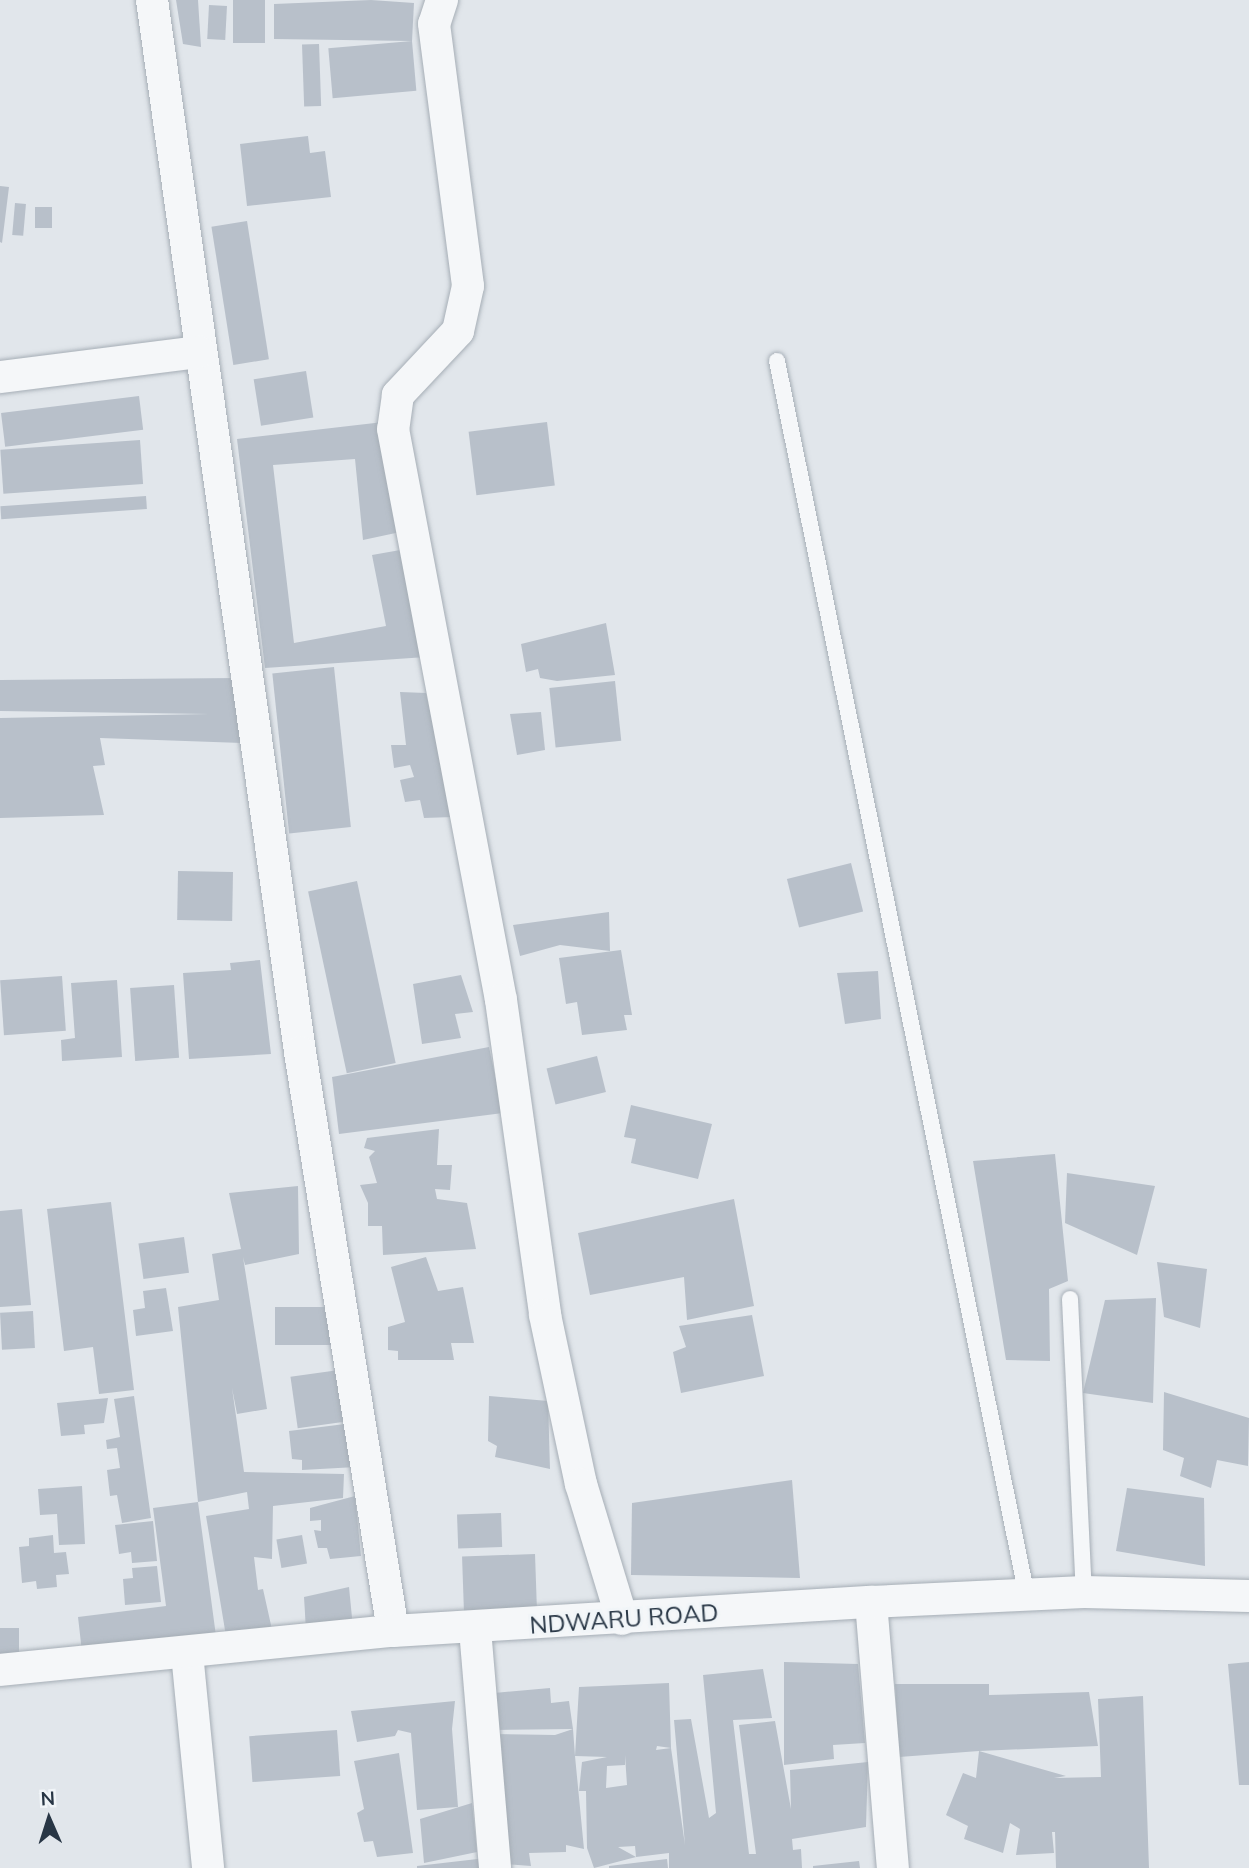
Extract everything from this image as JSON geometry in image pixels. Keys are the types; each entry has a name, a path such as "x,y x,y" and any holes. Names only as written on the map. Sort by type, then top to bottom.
{"street":[{"path":"152,0 199,352 300,1052 393,1632"},
{"path":"442,0 434,24 468,286 458,331 398,395 393,429 501,1000 545,1315 581,1484 622,1619"},
{"path":"0,377 199,352"},
{"name":"NDWARU ROAD","path":"0,1670 393,1632 475,1629 871,1602 1027,1597 1084,1592 1249,1596"},
{"path":"871,1602 893,1868"},
{"path":"475,1629 495,1868"},
{"path":"187,1653 208,1868"}],"lane":[{"path":"777,361 1027,1597"},
{"path":"1070,1298 1084,1592"}],"building":[{"path":"176,0 198,0 201,47 183,44"},
{"path":"233,0 265,0 265,43 233,43"},
{"path":"371,0 414,3 412,41 274,39 274,4"},
{"path":"209,5 227,6 225,40 207,39"},
{"path":"412,41 416,91 333,98 328,48"},
{"path":"319,44 321,106 304,107 302,45"},
{"path":"308,136 310,153 325,151 331,197 247,206 240,144"},
{"path":"0,186 9,187 2,243 0,242"},
{"path":"15,203 26,204 23,236 12,235"},
{"path":"35,207 52,207 52,228 35,228"},
{"path":"247,221 269,359 233,365 211,227"},
{"path":"306,371 313,417 261,426 254,379"},
{"path":"139,396 143,430 5,447 1,413"},
{"path":"392,421 405,531 363,540 355,459 273,465 294,643 386,626 372,555 406,549 426,657 265,668 237,439"},
{"path":"547,422 555,486 476,495 469,432"},
{"path":"140,440 143,484 3,494 0,450"},
{"path":"146,496 147,509 1,519 0,506"},
{"path":"606,623 615,675 557,681 540,678 538,669 526,672 521,644"},
{"path":"334,667 351,827 289,834 272,673"},
{"path":"237,678 242,743 100,738 105,765 93,766 104,815 0,818 0,718 209,714 0,711 0,680"},
{"path":"615,681 621,741 556,748 549,688"},
{"path":"400,692 426,693 453,817 424,818 420,800 405,802 400,780 414,777 410,765 394,768 391,745 406,745"},
{"path":"541,712 545,750 517,755 510,714"},
{"path":"851,863 863,912 799,927 787,879"},
{"path":"178,871 233,872 232,921 177,920"},
{"path":"357,881 396,1063 347,1073 308,891"},
{"path":"609,912 610,951 560,945 520,956 513,925"},
{"path":"621,950 632,1015 624,1015 627,1030 582,1035 577,1002 566,1004 559,958"},
{"path":"260,960 271,1054 189,1059 183,973 231,970 230,963"},
{"path":"878,971 881,1019 845,1024 837,973"},
{"path":"461,975 473,1012 455,1014 461,1038 422,1044 413,984"},
{"path":"62,976 66,1031 4,1035 0,980"},
{"path":"117,980 122,1057 62,1061 61,1040 75,1038 71,983"},
{"path":"174,985 179,1058 135,1061 130,988"},
{"path":"489,1047 503,1113 339,1134 332,1077"},
{"path":"597,1056 606,1092 555,1104 547,1069"},
{"path":"631,1105 712,1124 698,1179 631,1163 636,1139 624,1137"},
{"path":"439,1129 437,1165 452,1165 450,1190 435,1189 437,1199 467,1203 476,1249 383,1255 382,1226 368,1226 368,1203 360,1185 377,1183 369,1157 375,1151 364,1148 367,1138"},
{"path":"1055,1154 1068,1281 1049,1289 1050,1361 1006,1360 973,1161"},
{"path":"1067,1173 1155,1186 1137,1255 1065,1223"},
{"path":"298,1186 299,1254 245,1265 243,1257 267,1409 237,1414 232,1388 244,1472 344,1474 343,1498 273,1506 272,1559 254,1557 258,1590 263,1589 273,1634 227,1642 206,1516 249,1509 247,1492 198,1502 178,1307 219,1300 212,1254 241,1249 229,1193"},
{"path":"734,1199 754,1306 687,1320 684,1277 590,1295 578,1233"},
{"path":"111,1202 134,1390 99,1394 93,1347 64,1351 47,1209"},
{"path":"22,1209 31,1305 0,1307 0,1211"},
{"path":"184,1237 189,1273 143,1279 138,1243"},
{"path":"426,1257 438,1291 463,1287 474,1343 451,1343 454,1360 398,1360 398,1351 388,1350 388,1327 405,1322 391,1267"},
{"path":"1157,1262 1207,1269 1200,1328 1164,1317"},
{"path":"166,1288 173,1331 136,1336 133,1310 145,1308 143,1291"},
{"path":"1156,1298 1153,1403 1083,1393 1105,1300"},
{"path":"275,1307 333,1307 333,1345 275,1345"},
{"path":"33,1311 35,1348 2,1350 0,1313"},
{"path":"752,1315 764,1376 681,1393 673,1352 686,1347 679,1326"},
{"path":"339,1370 346,1421 298,1428 290,1377"},
{"path":"1164,1392 1249,1418 1248,1466 1217,1460 1211,1488 1180,1476 1184,1458 1163,1450"},
{"path":"134,1396 151,1518 122,1523 117,1495 110,1496 107,1470 120,1468 117,1448 107,1449 106,1440 120,1437 114,1399"},
{"path":"489,1396 548,1401 550,1469 495,1457 497,1446 488,1441"},
{"path":"108,1398 104,1423 84,1425 85,1434 61,1436 57,1403"},
{"path":"353,1423 356,1467 302,1470 302,1460 292,1459 289,1431"},
{"path":"792,1480 800,1578 631,1575 632,1503"},
{"path":"82,1486 85,1544 59,1545 57,1514 40,1515 38,1489"},
{"path":"1127,1488 1204,1498 1205,1566 1116,1551"},
{"path":"355,1496 361,1556 330,1559 327,1548 318,1548 314,1530 321,1531 321,1520 310,1521 310,1508"},
{"path":"198,1502 216,1636 82,1652 78,1617 166,1606 153,1508"},
{"path":"501,1513 502,1547 458,1549 457,1515"},
{"path":"153,1521 157,1561 132,1563 131,1552 119,1554 115,1525"},
{"path":"53,1535 54,1553 66,1552 69,1574 56,1575 57,1587 37,1589 36,1581 22,1583 19,1547 29,1546 29,1538"},
{"path":"302,1535 307,1564 281,1568 276,1540"},
{"path":"535,1554 537,1612 464,1615 462,1557"},
{"path":"157,1566 161,1602 125,1605 123,1579 133,1578 132,1568"},
{"path":"349,1587 353,1628 306,1630 304,1597"},
{"path":"0,1628 19,1628 19,1658 0,1658"},
{"path":"784,1662 858,1664 865,1743 833,1745 834,1759 784,1765"},
{"path":"1249,1662 1249,1785 1239,1785 1228,1664"},
{"path":"763,1669 772,1718 733,1720 749,1854 756,1854 739,1725 775,1721 791,1809 790,1770 868,1762 866,1827 792,1839 793,1850 801,1849 802,1868 669,1868 669,1853 636,1857 594,1868 587,1848 586,1791 579,1791 582,1762 607,1757 575,1756 579,1687 669,1683 671,1748 685,1845 674,1720 691,1719 709,1818 716,1813 703,1675","holes":["625,1755 627,1785 606,1788 607,1766 625,1765","635,1846 636,1857 618,1847"]},
{"path":"895,1684 989,1684 989,1695 1089,1692 1098,1746 899,1757"},
{"path":"550,1688 551,1703 569,1701 573,1729 495,1730 494,1693"},
{"path":"1143,1696 1149,1868 1056,1868 1055,1832 1052,1832 1054,1853 1016,1855 1020,1829 1010,1823 1003,1853 964,1839 968,1826 946,1815 963,1773 976,1778 979,1751 1066,1776 1054,1778 1101,1777 1098,1699"},
{"path":"455,1701 452,1729 458,1807 417,1810 411,1733 398,1730 395,1736 357,1742 351,1711"},
{"path":"573,1729 584,1849 566,1845 566,1852 529,1853 531,1866 505,1864 490,1734 555,1735"},
{"path":"337,1730 340,1776 252,1782 249,1736"},
{"path":"399,1753 413,1853 377,1857 373,1841 364,1842 357,1813 364,1809 354,1761"},
{"path":"472,1803 477,1852 424,1863 420,1819"},
{"path":"486,1858 486,1868 417,1868 417,1866"},
{"path":"667,1859 668,1868 609,1868 609,1866"},
{"path":"859,1861 860,1868 813,1868 813,1866"}]}
